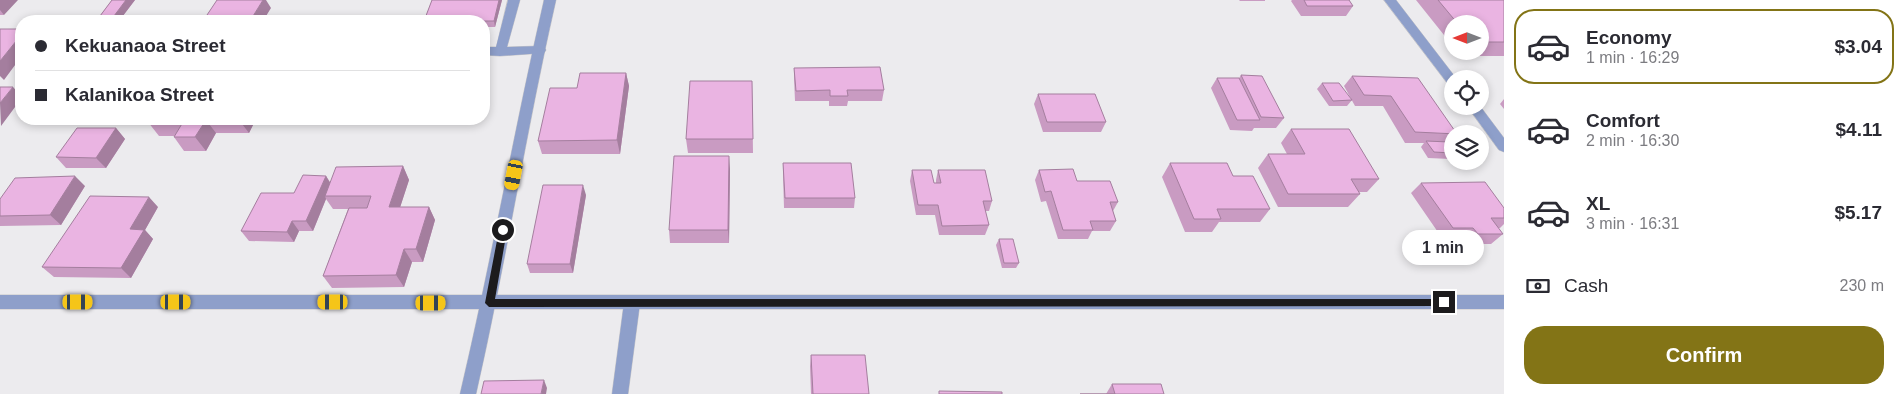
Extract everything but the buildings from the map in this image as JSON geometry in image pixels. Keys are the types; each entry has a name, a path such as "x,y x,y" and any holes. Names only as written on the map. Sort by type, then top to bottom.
{"street":[{"path":"500,52 514,0"},
{"path":"468,394 489,303 531,83 550,0"},
{"path":"1390,0 1444,71"},
{"path":"490,52 540,50"},
{"path":"1479,115 1504,146"},
{"path":"0,302 1504,302"},
{"path":"620,394 632,303"}],"route":[{"path":"503,230 489,303 1444,302"}]}
